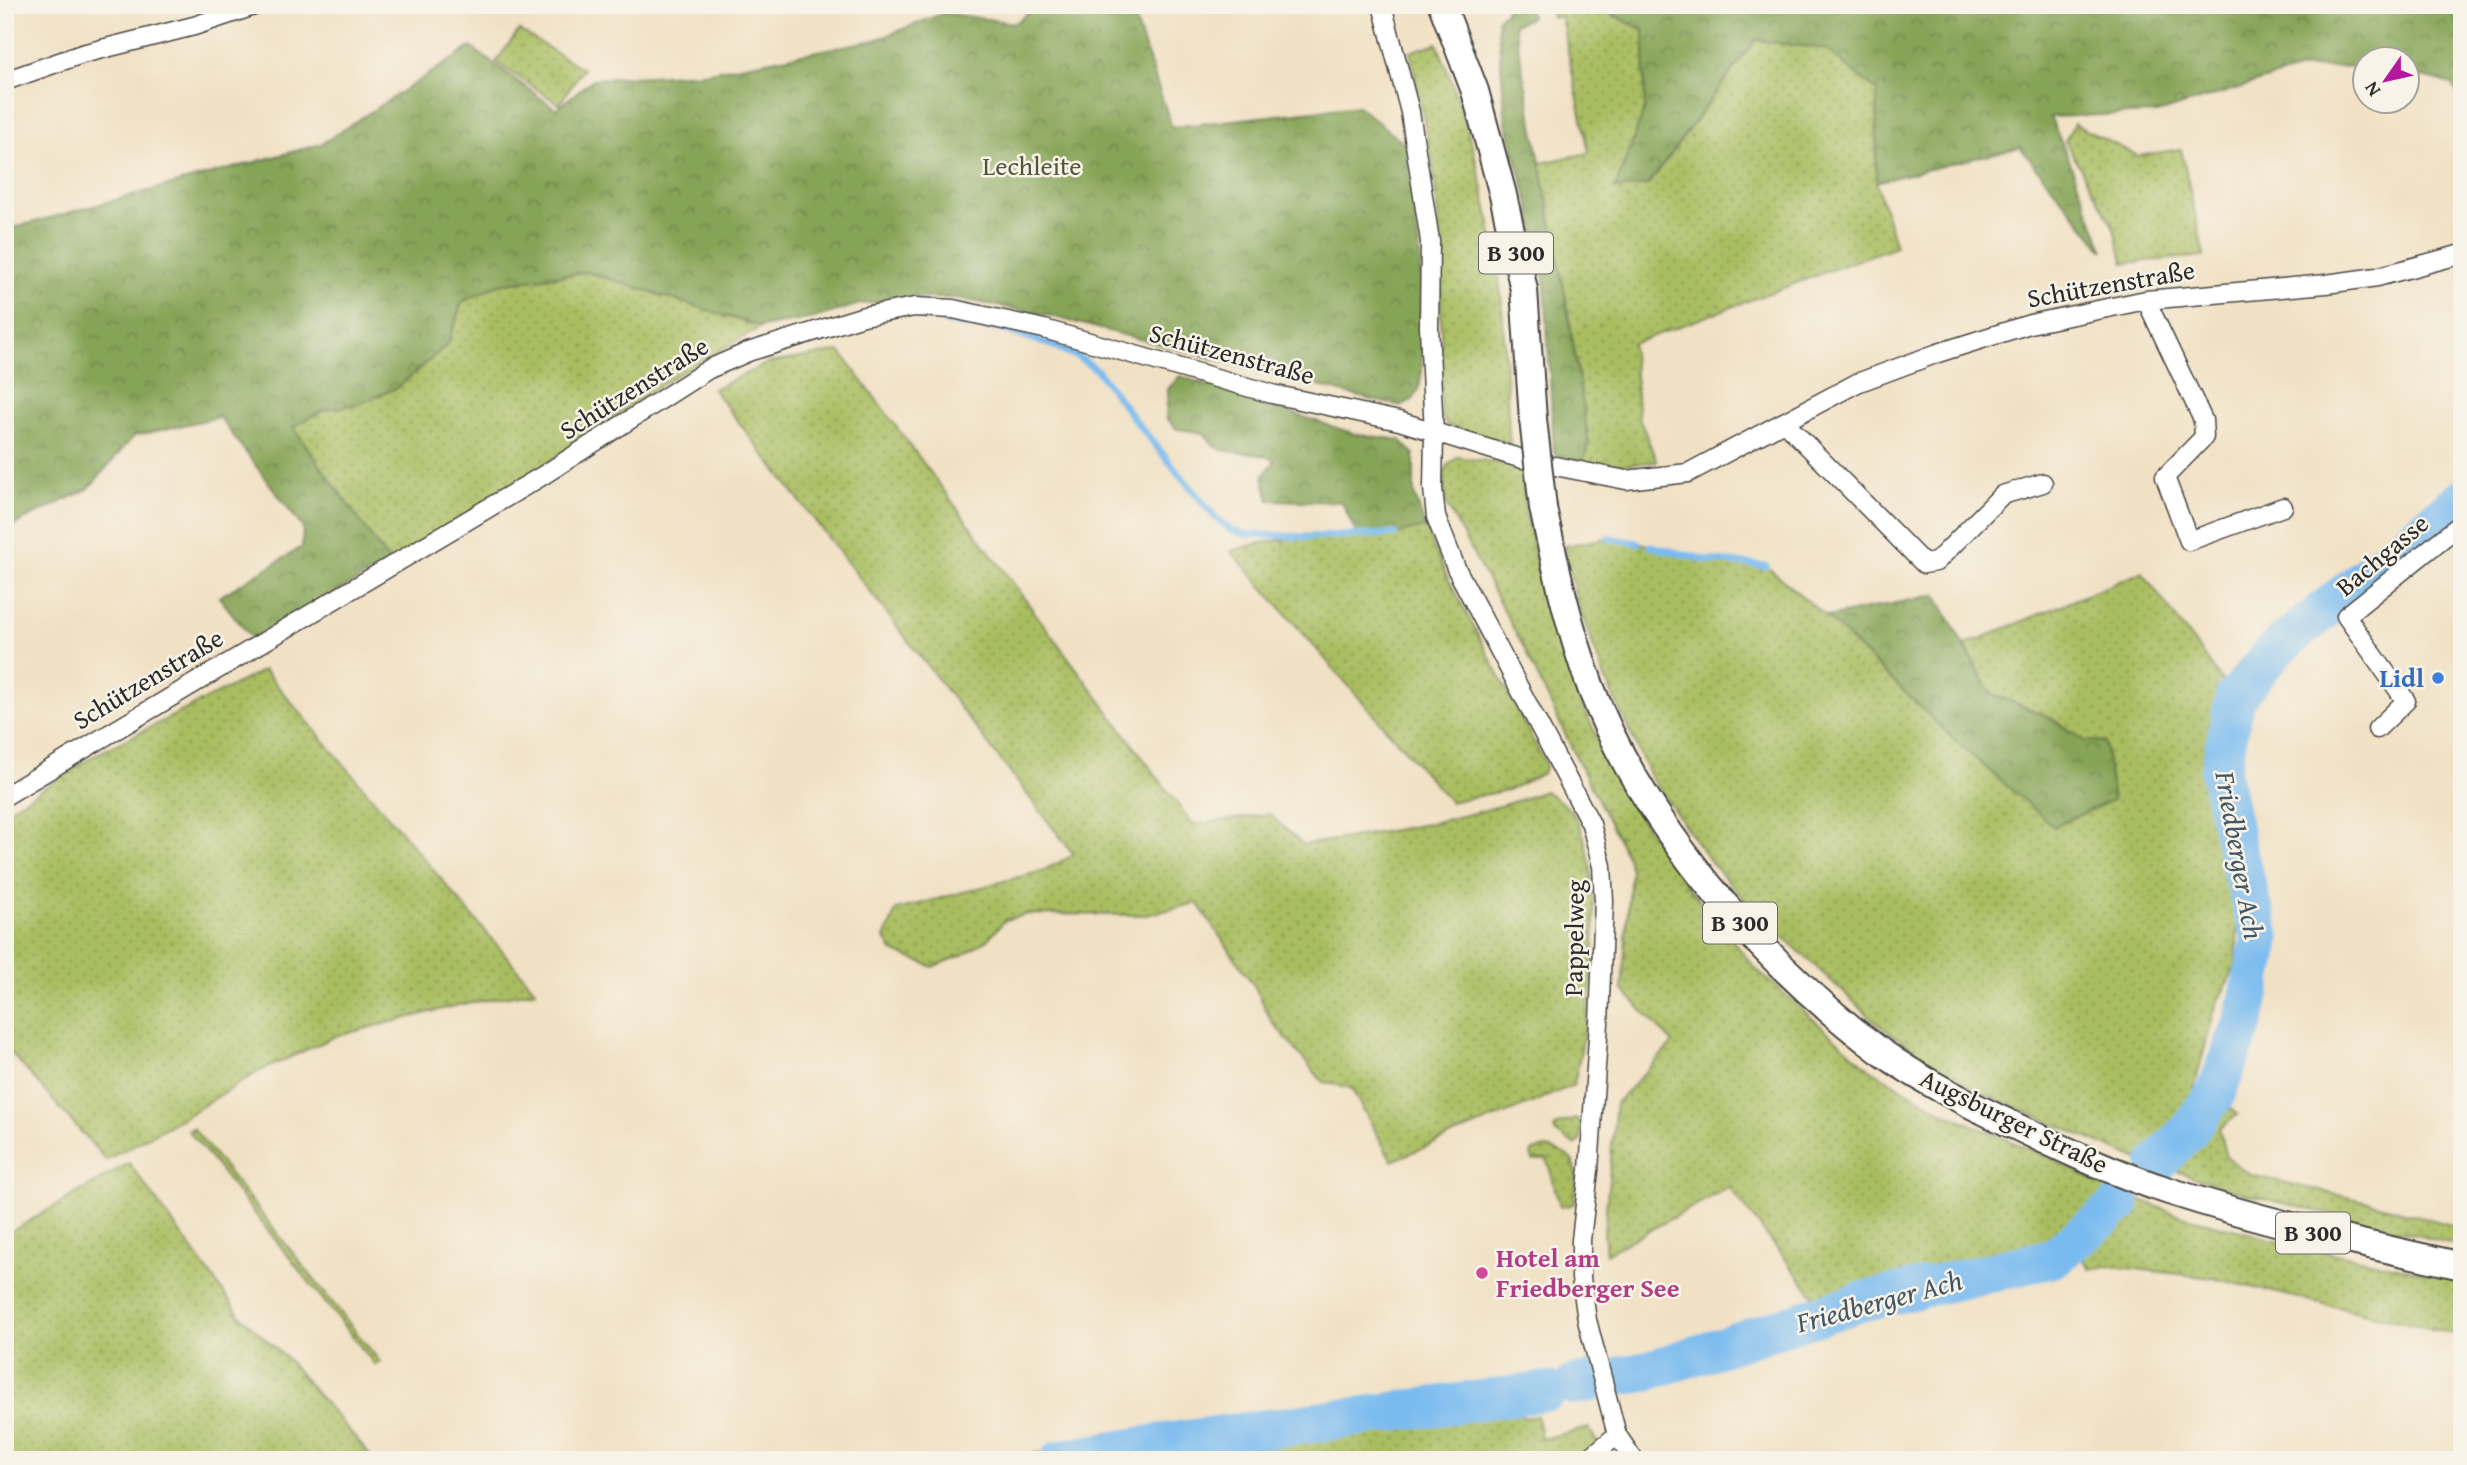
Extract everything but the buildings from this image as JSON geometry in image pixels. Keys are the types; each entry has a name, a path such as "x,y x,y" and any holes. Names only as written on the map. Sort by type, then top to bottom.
{"main road":[{"name":"Augsburger Straße","path":"1442,5 1475,91 1506,208 1524,290 1533,419 1543,508 1564,604 1592,689 1620,752 1655,811 1694,868 1760,946 1818,999 1880,1051 1954,1097 2069,1152 2167,1191 2301,1230 2462,1266"}],"street":[{"path":"5,81 82,54 194,26 257,5"},
{"name":"Pappelweg","path":"1382,5 1410,112 1430,241 1429,327 1436,517 1456,568 1591,824 1602,866 1604,901 1599,1010 1589,1170 1581,1240 1581,1278 1587,1320 1617,1435 1634,1460"},
{"name":"Schützenstraße","path":"1555,466 1626,480 1688,472 1857,383 1938,353 2030,324 2146,300 2377,277 2462,254"},
{"path":"2146,300 2203,420 2204,437 2165,477 2189,541 2283,507"},
{"name":"Schützenstraße","path":"5,796 542,476 709,369 748,352 864,316 915,307 953,309 1044,329 1272,394 1399,421 1522,459"},
{"path":"1785,423 1924,564 1936,562 2003,495 2043,483"},
{"name":"Bachgasse","path":"2377,729 2406,701 2346,616 2462,523"},
{"path":"1587,1460 1617,1435"}],"green space":[{"name":"Lechleite","path":"1038,5 1171,5 1135,19 1172,127 1358,106 1406,145 1420,255 1422,371 1419,389 1412,401 1401,406 1372,400 1047,315 956,298 917,298 860,304 814,318 761,327 587,272 499,284 462,302 448,344 397,388 358,404 323,410 293,427 389,562 254,641 219,597 302,547 303,528 219,417 134,436 88,489 5,529 5,230 321,144 471,47 556,109 593,79 704,73 875,40 944,13 1015,23"},
{"path":"1506,5 1529,5 1531,16 1514,24 1566,300 1589,443 1583,462 1554,454 1545,284 1530,208 1506,122 1497,19 1506,12"},
{"path":"1550,5 1593,5 1644,30 1645,108 1615,189 1648,185 1755,40 1826,49 1878,91 1876,182 1896,246 1632,344 1639,418 1657,462 1599,466 1583,462 1589,443 1540,163 1589,153 1561,17 1552,17"},
{"path":"1593,5 2462,5 2454,13 2462,41 2462,104 2453,84 2422,77 2422,46 2352,46 2352,66 2304,68 2157,113 2050,117 2104,251 2020,147 1876,182 1877,91 1826,49 1755,40 1648,185 1615,189 1645,108 1644,30"},
{"path":"519,30 583,69 559,104 496,62"},
{"path":"1437,43 1460,104 1478,167 1497,263 1503,314 1510,445 1447,425 1441,415 1441,246 1433,165 1410,52"},
{"path":"2074,124 2138,156 2181,149 2204,256 2124,263 2113,226 2065,141"},
{"path":"587,272 761,327 673,377 538,469 389,562 293,427 324,410 358,404 448,344 462,302 499,284"},
{"path":"840,351 1193,825 1269,814 1303,845 1456,817 1545,791 1568,808 1582,832 1588,852 1594,899 1590,1001 1574,1085 1392,1161 1351,1088 1323,1082 1272,1022 1255,987 1197,903 1146,915 1028,914 1005,920 987,940 963,955 933,967 892,951 885,938 896,910 1042,871 1074,855 713,389 768,363"},
{"path":"1180,376 1355,434 1400,440 1414,454 1414,493 1425,527 1395,534 1357,535 1342,502 1269,500 1263,476 1275,461 1261,455 1221,449 1204,433 1177,429 1166,418 1168,389"},
{"path":"1457,457 1521,466 1525,508 1545,605 1576,691 1621,789 1681,878 1756,969 1870,1069 1943,1112 2175,1214 2291,1244 2462,1281 2462,1336 2212,1278 2111,1266 2090,1269 2080,1255 1839,1328 1729,1187 1606,1254 1604,1232 1616,1103 1673,1043 1622,989 1631,870 1626,854 1524,648 1446,504 1443,477 1448,465"},
{"path":"1425,527 1445,572 1546,765 1543,773 1508,790 1450,802 1231,551 1279,540"},
{"path":"1608,538 1628,540 1706,560 1766,566 1827,617 1893,682 2085,741 2047,716 1990,693 1965,645 2142,572 2229,690 2204,752 2238,917 2236,966 2216,1005 2192,1096 2146,1163 1966,1086 1880,1026 1751,907 1710,861 1650,776 1605,678 1576,599 1564,546"},
{"path":"1936,595 1990,693 2047,716 2085,741 2105,742 2113,800 2054,827 1952,738 1827,617"},
{"path":"264,670 536,991 459,1005 336,1036 258,1072 183,1118 106,1160 5,1046 5,812 95,755"},
{"path":"2220,1097 2238,1115 2219,1129 2226,1157 2251,1175 2369,1202 2462,1228 2462,1246 2241,1193 2173,1170"},
{"path":"1575,1119 1582,1124 1580,1141 1575,1145 1554,1129 1557,1125"},
{"path":"193,1128 380,1362 375,1365 188,1130"},
{"path":"1546,1148 1567,1155 1575,1167 1577,1184 1574,1204 1560,1207 1547,1159 1533,1161 1533,1151"},
{"path":"129,1163 240,1315 288,1360 374,1460 5,1460 5,1235"},
{"path":"1509,1393 1523,1418 1537,1416 1541,1439 1589,1428 1600,1448 1600,1460 983,1460 1156,1438 1347,1408 1381,1409"}],"waterway":[{"path":"945,322 998,328 1054,346 1097,370 1215,517 1232,531 1306,537 1395,534"},
{"name":"Friedberger Ach","path":"2158,1163 2187,1132 2216,1093 2245,1018 2261,938 2237,852 2220,771 2235,697 2275,650 2462,499"},
{"path":"1608,538 1638,543"},
{"path":"1650,546 1706,560 1766,566"},
{"name":"Friedberger Ach","path":"1625,1375 1644,1372 1860,1302 2053,1258 2120,1204"},
{"name":"Friedberger Ach","path":"1574,1385 1590,1382"},
{"name":"Friedberger Ach","path":"1060,1460 1164,1443 1547,1391"}],"place":[{"name":"Lidl","path":"2438,678"},
{"name":"Hotel am Friedberger See","path":"1482,1273"}]}
